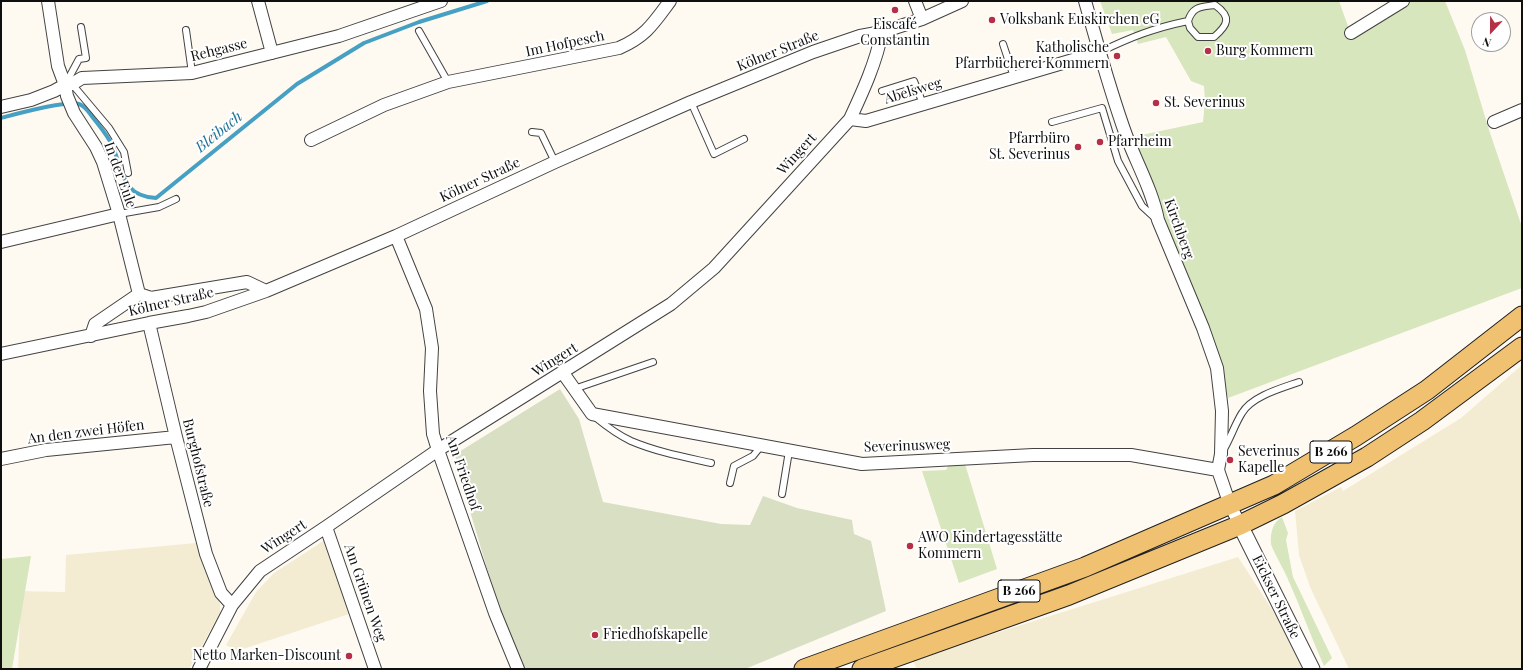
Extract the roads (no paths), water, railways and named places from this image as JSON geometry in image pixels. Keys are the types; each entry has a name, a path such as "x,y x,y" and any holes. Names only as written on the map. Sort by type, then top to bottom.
{"main road":[{"name":"B 266","path":"804,669 1085,567 1274,485 1363,432 1427,390 1522,316"},
{"name":"B 266","path":"862,669 1069,595 1240,525 1283,504 1373,453 1422,421 1522,347"}],"street":[{"name":"In der Eule","path":"48,1 58,66 68,88 74,113 96,147 103,162 119,214 139,294"},
{"path":"258,1 272,52"},
{"name":"Rehgasse","path":"1,107 31,100 54,91 68,88 82,78 192,73 339,36 441,1"},
{"name":"Im Hofpesch","path":"312,140 384,105 448,82 619,48 635,41 652,26 670,1"},
{"path":"914,1 922,19"},
{"name":"Kölner Straße","path":"1,354 206,312 266,291 396,236 555,162 691,102 813,52 860,36 882,32 922,19 962,1"},
{"name":"Kirchberg","path":"1085,1 1115,103 1155,204 1158,220 1203,328 1217,368 1222,411 1218,470"},
{"path":"1351,33 1403,1"},
{"name":"Wingert","path":"199,669 232,605 260,571 438,450 671,304 714,268 850,119 862,94 878,51 882,32"},
{"name":"Abelsweg","path":"850,119 866,121 1100,52"},
{"path":"1494,122 1522,110"},
{"path":"1,242 119,214"},
{"name":"Am Friedhof","path":"396,236 426,309 432,348 430,391 434,434 438,450 496,613 518,669"},
{"path":"91,336 95,324 139,294 151,298 247,282 266,291"},
{"name":"Burghofstraße","path":"149,323 206,554 221,593 232,605"},
{"path":"563,373 592,414"},
{"name":"Severinusweg","path":"592,414 862,464 1033,455 1130,455 1218,470"},
{"name":"An den zwei Höfen","path":"1,459 46,450 176,437"},
{"path":"1218,470 1230,505 1240,525"},
{"name":"Eickser Straße","path":"1240,525 1312,669"},
{"name":"Am Grünen Weg","path":"326,527 375,669"}],"lane":[{"path":"1215,5 1223,11 1226,20 1224,29 1214,38 1198,37 1190,28 1188,21 1190,13 1199,7 1215,5"},
{"path":"1100,52 1162,26 1188,21"},
{"path":"82,27 86,58 78,59 68,88 109,128 124,152 128,173"},
{"path":"186,30 192,73"},
{"path":"419,31 448,82"},
{"path":"1003,44 1014,77"},
{"path":"882,91 914,81 923,104"},
{"path":"691,102 714,154 744,139"},
{"path":"1052,122 1102,108 1118,161 1142,206 1158,220"},
{"path":"532,132 541,133 555,162"},
{"path":"119,214 159,207 176,199"},
{"path":"574,389 653,362"},
{"path":"1220,454 1243,411 1252,403 1269,394 1299,382"},
{"path":"592,414 608,428 630,440 656,451 711,463"},
{"path":"730,483 734,466 753,456 761,446"},
{"path":"782,494 789,451"}],"waterway":[{"name":"Bleibach","path":"1,118 64,104 73,103 84,106 109,139 122,174 130,188 136,193 156,198 297,84 364,43 419,22 487,1"}],"place":[{"name":"Eiscafé Constantin","path":"895,10"},
{"name":"Volksbank Euskirchen eG","path":"992,20"},
{"name":"Burg Kommern","path":"1208,51"},
{"name":"Katholische Pfarrbücherei Kommern","path":"1117,56"},
{"name":"St. Severinus","path":"1156,103"},
{"name":"Pfarrheim","path":"1100,142"},
{"name":"Pfarrbüro St. Severinus","path":"1078,147"},
{"name":"Severinus Kapelle","path":"1230,460"},
{"name":"AWO Kindertagesstätte Kommern","path":"910,546"},
{"name":"Friedhofskapelle","path":"595,635"},
{"name":"Netto Marken-Discount","path":"349,656"}]}
